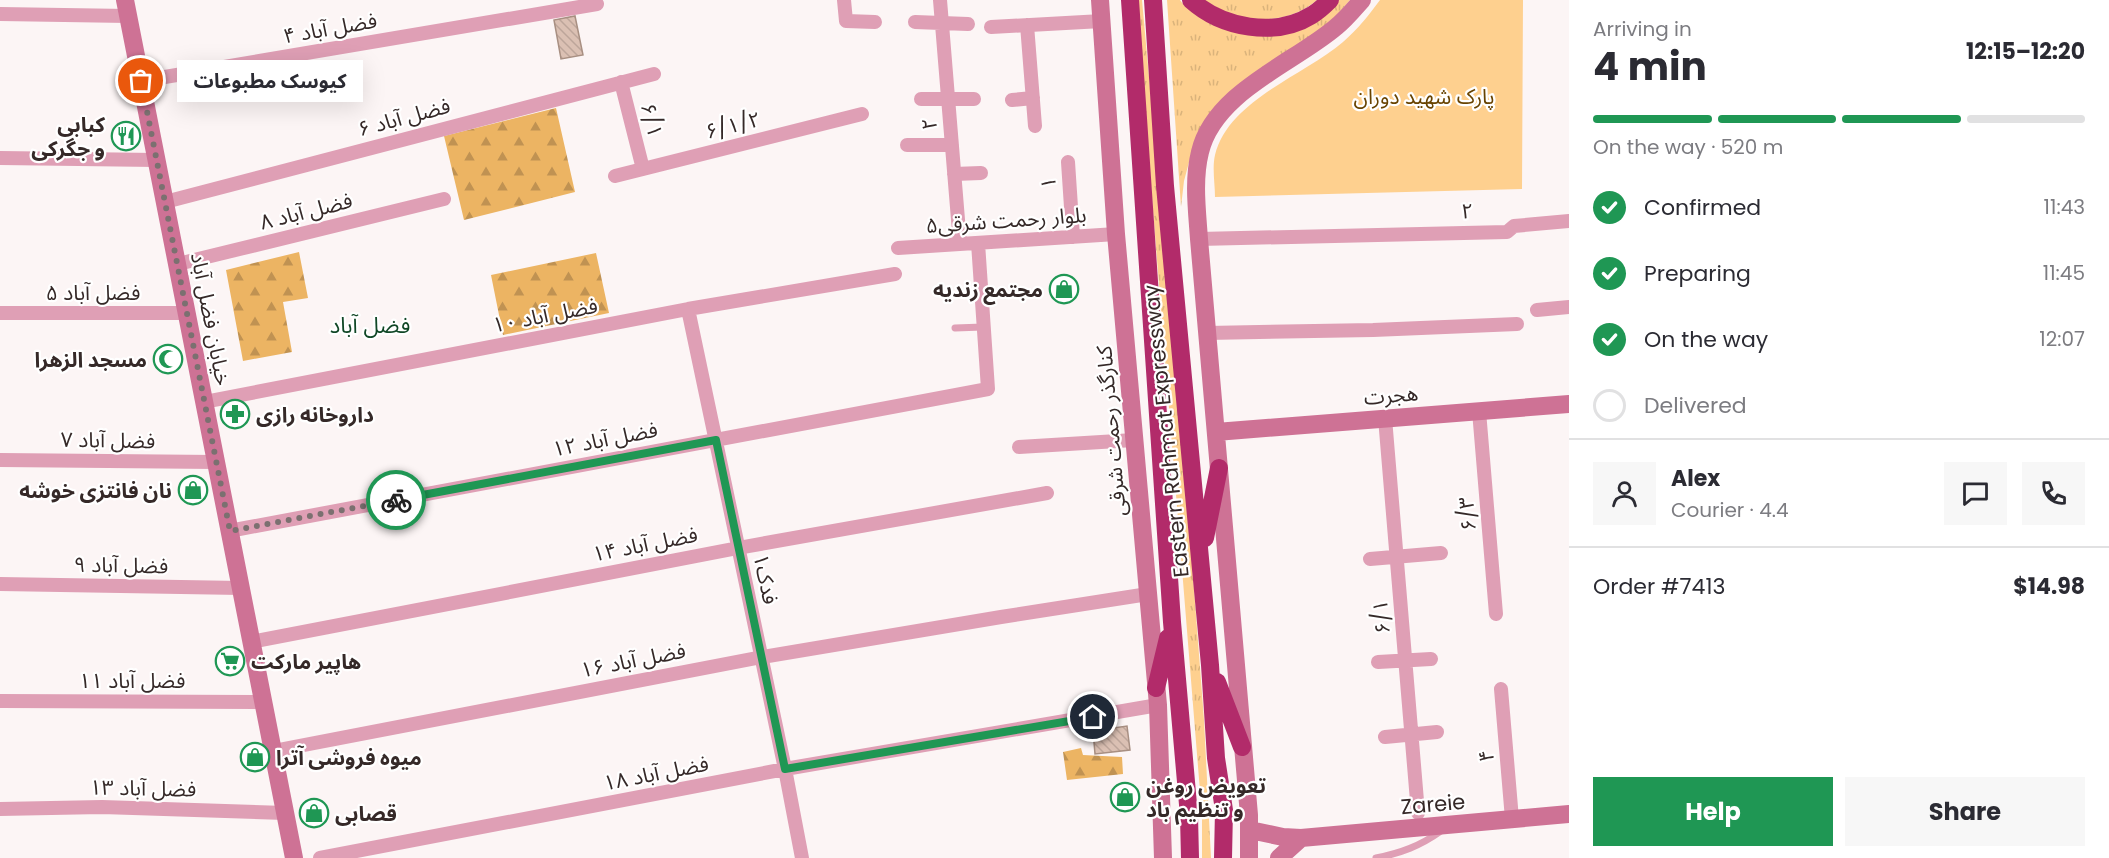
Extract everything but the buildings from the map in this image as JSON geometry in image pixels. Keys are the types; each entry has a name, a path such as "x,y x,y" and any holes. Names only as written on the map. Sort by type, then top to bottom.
{"highway":[{"name":"Eastern Rahmat Expressway","path":"1130,0 1172,622 1189,816 1190,858"},
{"name":"Eastern Rahmat Expressway","path":"1153,0 1165,186 1210,665 1216,758 1224,810 1223,858"},
{"path":"1191,0 1208,14 1249,28 1290,24 1312,15 1330,0"},
{"path":"1200,557 1219,468"},
{"path":"1157,697 1172,622"},
{"path":"1210,665 1242,747"}],"main road":[{"name":"کنارگذر رحمت شرقی","path":"1100,0 1116,234 1157,697 1163,858"},
{"path":"1249,858 1250,830 1206,333 1195,182 1197,165 1200,150 1211,126 1247,87 1336,27 1362,0"},
{"name":"خیابان فضل آباد","path":"126,8 294,858"},
{"name":"هجرت","path":"1216,432 1569,404"},
{"name":"Zareie","path":"1250,830 1283,837 1301,838 1569,814"},
{"path":"1279,858 1301,838"}],"street":[{"path":"844,0 846,21 875,22"},
{"name":"۲","path":"940,0 960,244"},
{"name":"فضل آباد ۴","path":"141,81 597,4"},
{"path":"0,14 126,8"},
{"path":"991,27 1102,21"},
{"path":"915,22 968,24"},
{"path":"1028,25 1035,126"},
{"name":"فضل آباد ۶","path":"165,202 654,74"},
{"name":"۶/۱","path":"621,82 643,169"},
{"path":"1012,100 1033,98"},
{"path":"921,99 974,99"},
{"name":"۶/۱/۲","path":"615,176 862,114"},
{"path":"907,145 952,145"},
{"path":"0,158 156,160"},
{"name":"۱","path":"1068,162 1073,237"},
{"path":"954,174 981,173"},
{"name":"فضل آباد ۸","path":"178,264 444,200"},
{"name":"۲","path":"1199,239 1507,232 1514,226 1569,221"},
{"name":"۵بلوار رحمت شرقی","path":"898,248 1116,234"},
{"path":"978,243 983,327"},
{"name":"فضل آباد ۱۰","path":"204,402 688,309 895,274"},
{"path":"1537,310 1569,307"},
{"name":"فدک۱","path":"688,309 762,657 801,858"},
{"name":"فضل آباد ۵","path":"0,313 187,313"},
{"path":"1206,333 1374,330 1517,324"},
{"name":"فضل آباد ۱۲","path":"230,531 987,389 983,327"},
{"name":"۶/۳","path":"1479,411 1496,614"},
{"name":"۶/۱","path":"1385,418 1418,813"},
{"path":"1019,447 1134,440"},
{"name":"فضل آباد ۷","path":"0,460 216,462"},
{"name":"فضل آباد ۱۴","path":"251,642 738,548 1047,493"},
{"path":"1370,560 1441,553"},
{"name":"فضل آباد ۹","path":"0,584 241,588"},
{"name":"فضل آباد ۱۶","path":"273,751 762,657 1001,616 1148,594"},
{"path":"1378,662 1431,659"},
{"name":"۴","path":"1501,689 1512,819"},
{"name":"فضل آباد ۱۸","path":"320,858 785,769 1002,733 1157,697"},
{"name":"فضل آباد ۱۱","path":"0,702 263,702"},
{"path":"1385,737 1437,732"},
{"name":"فضل آباد ۱۳","path":"0,809 102,807 285,813"}],"lane":[{"path":"955,328 983,327"},
{"path":"1376,858 1395,856 1423,844 1448,826"}],"green space":[{"path":"1136,0 1142,0 1186,484 1204,720 1211,858 1202,858 1202,816"},
{"path":"1167,0 1180,0 1183,4 1249,34 1336,4 1339,0 1350,0 1338,14 1193,147 1184,181 1181,207"},
{"path":"1203,0 1317,0 1286,16 1251,19 1228,13"},
{"name":"پارک شهید دوران","path":"1380,0 1523,0 1522,189 1215,197 1215,155 1223,136 1235,119 1269,91 1343,42"},
{"path":"556,108 575,192 464,220 444,136"},
{"path":"299,252 308,298 283,302 292,352 243,361 226,270"},
{"path":"596,253 609,313 503,335 491,275"},
{"path":"1081,748 1083,755 1122,757 1123,774 1067,780 1063,752"}],"way so far":[{"path":"141,81 230,531 396,500"}],"place":[{"name":"کیوسک مطبوعات","path":"141,81"},
{"name":"کبابی و جگرکی","path":"126,136"},
{"name":"مجتمع زندیه","path":"1064,289"},
{"name":"مسجد الزهرا","path":"168,359"},
{"name":"داروخانه رازی","path":"235,414"},
{"name":"نان فانتزی خوشه","path":"193,490"},
{"name":"هاپیر مارکت","path":"230,661"},
{"name":"میوه فروشی آترا","path":"255,757"},
{"name":"تعویض روغن و تنظیم باد","path":"1125,797"},
{"name":"قصابی","path":"314,813"}],"district":[{"name":"فضل آباد","path":"370,325"}],"route":[{"path":"396,500 716,440 785,769 1093,717"}]}
